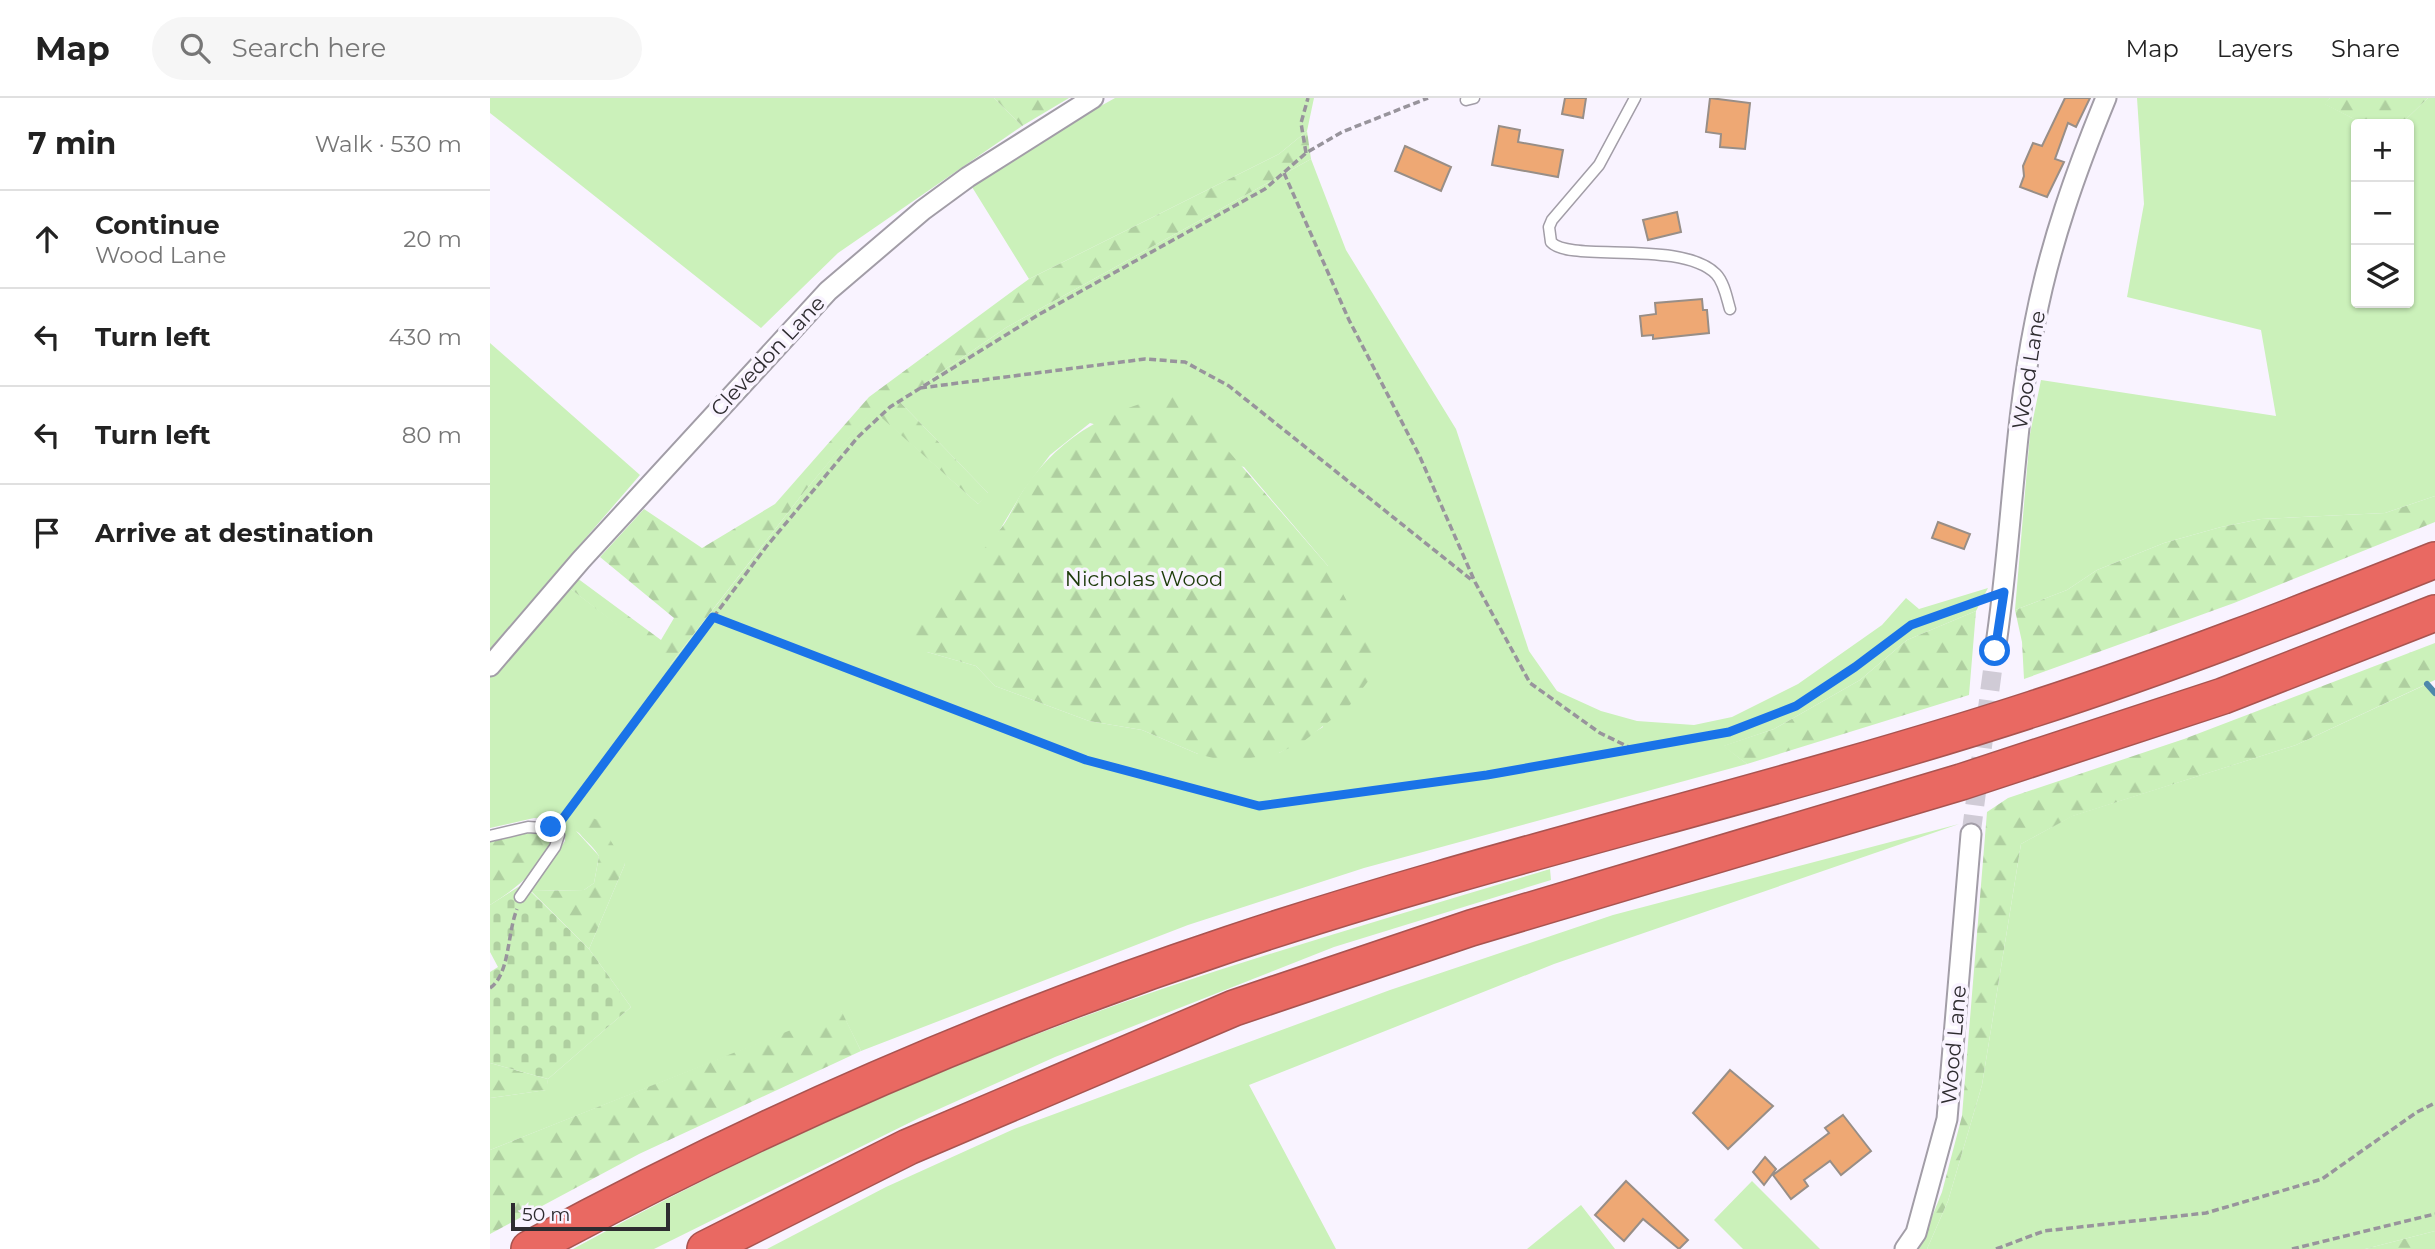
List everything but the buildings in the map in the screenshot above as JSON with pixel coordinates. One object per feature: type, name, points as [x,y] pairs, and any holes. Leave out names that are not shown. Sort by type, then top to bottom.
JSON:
[{"type":"highway","points":[[529,1249],[643,1187],[843,1092],[979,1034],[1126,980],[1327,913],[2030,710],[2225,642],[2435,560]]},
{"type":"highway","points":[[705,1249],[908,1147],[1234,1008],[1471,928],[1961,782],[2223,696],[2435,613]]},
{"type":"street","name":"Clevedon Lane","points":[[490,666],[581,560],[828,291],[923,210],[968,177],[1093,98]]},
{"type":"street","name":"Wood Lane","points":[[1995,651],[2004,592],[2018,434],[2035,321],[2070,188],[2106,98]]},
{"type":"street","name":"Wood Lane","points":[[1905,1249],[1916,1233],[1947,1119],[1971,834]]},
{"type":"lane","points":[[1635,98],[1599,165],[1552,220],[1549,227],[1551,242],[1564,250],[1613,250],[1659,255],[1703,264],[1718,276],[1730,309]]},
{"type":"lane","points":[[490,836],[528,827],[555,829],[559,835],[555,847],[520,897]]},
{"type":"path","points":[[1306,153],[1301,123],[1308,98]]},
{"type":"path","points":[[555,829],[713,617],[858,437],[890,407],[1038,315],[1265,189],[1306,153],[1367,121],[1428,98]]},
{"type":"path","points":[[1283,173],[1349,320],[1420,457],[1475,582],[1530,683],[1600,733],[1637,751]]},
{"type":"path","points":[[918,388],[1145,359],[1185,362],[1229,386],[1475,582]]},
{"type":"path","points":[[713,617],[1086,760],[1259,806],[1487,775],[1637,751],[1729,732],[1796,706],[1911,625],[2004,592]]},
{"type":"path","points":[[490,988],[503,972],[509,927],[520,897]]},
{"type":"path","points":[[1996,1249],[2044,1231],[2206,1213],[2322,1179],[2417,1112],[2435,1103]]},
{"type":"path","points":[[2292,1249],[2435,1214]]},
{"type":"green space","points":[[490,98],[994,98],[1022,126],[838,253],[761,328],[490,113]]},
{"type":"green space","points":[[994,98],[1069,98],[1022,126]]},
{"type":"green space","points":[[1115,98],[1314,98],[1307,131],[1279,154],[1029,279],[972,187],[1024,149]]},
{"type":"green space","points":[[2137,98],[2330,98],[2325,104],[2354,119],[2351,119],[2351,308],[2414,308],[2414,119],[2406,119],[2428,98],[2435,98],[2435,496],[2385,513],[2261,519],[2221,527],[2164,543],[2097,570],[2067,590],[2015,610],[2030,434],[2041,380],[2276,416],[2261,330],[2127,297],[2144,204]]},
{"type":"green space","points":[[2330,98],[2428,98],[2406,119],[2354,119],[2324,104]]},
{"type":"green space","points":[[1307,131],[1311,159],[1007,327],[899,401],[989,494],[978,504],[873,410],[804,492],[669,666],[567,586],[577,578],[661,640],[674,618],[600,557],[644,509],[702,548],[775,504],[869,397],[1029,279],[1279,154]]},
{"type":"green space","points":[[1311,159],[1346,250],[1456,429],[1529,651],[1557,691],[1601,711],[1637,721],[1694,725],[1732,717],[1798,684],[1882,625],[1906,598],[1919,609],[1988,588],[1976,611],[1907,640],[1860,680],[1774,729],[1724,746],[1747,764],[1364,868],[1188,925],[861,1051],[841,1011],[490,1150],[490,1098],[546,1090],[548,1079],[631,1007],[589,949],[625,864],[576,831],[599,856],[594,883],[584,890],[531,891],[565,841],[565,832],[552,819],[534,818],[490,828],[490,672],[567,586],[670,665],[804,492],[873,409],[978,504],[988,493],[899,401],[1007,327]],"holes":[[[1090,423],[1244,467],[1328,566],[1323,727],[1279,753],[1198,754],[1142,730],[1089,721],[995,686],[976,666],[927,652],[1023,491],[1050,455]]]},
{"type":"green space","points":[[490,343],[640,475],[490,649]]},
{"type":"green space","name":"Nicholas Wood","points":[[1179,394],[1328,566],[1377,657],[1369,680],[1350,705],[1304,741],[1279,753],[1228,762],[1198,754],[1142,730],[1089,721],[995,686],[976,666],[927,652],[909,631],[991,540],[1024,489],[1055,452],[1091,425],[1111,415],[1132,406]]},
{"type":"green space","points":[[2435,496],[2435,522],[2234,603],[2024,679],[2022,642],[2015,610],[2067,590],[2097,570],[2164,543],[2221,527],[2261,519],[2385,513]]},
{"type":"green space","points":[[1976,611],[1969,695],[1747,764],[1723,746],[1774,729],[1860,680],[1907,640]]},
{"type":"green space","points":[[2435,643],[2435,680],[2296,745],[2073,816],[2021,844],[1982,1085],[1948,1201],[1927,1249],[1919,1249],[1942,1192],[1962,1116],[1987,812],[2008,798],[2184,739]]},
{"type":"green space","points":[[2427,684],[2435,693],[2435,1231],[2365,1249],[1927,1249],[1948,1201],[1982,1085],[2021,844],[2072,816],[2296,745]]},
{"type":"green space","points":[[584,815],[598,820],[625,864],[589,949],[531,891],[584,890],[594,883],[599,856],[580,833],[576,823],[576,816]]},
{"type":"green space","points":[[1959,824],[1554,964],[1249,1085],[1336,1249],[767,1249],[886,1187],[1014,1129],[1390,990],[1613,915]]},
{"type":"green space","points":[[539,831],[548,833],[551,839],[541,860],[518,885],[490,905],[490,841]]},
{"type":"green space","points":[[1550,869],[1551,880],[1334,947],[1055,1057],[919,1118],[654,1249],[573,1249],[788,1140],[936,1074],[1011,1044],[1210,973]]},
{"type":"green space","points":[[523,884],[589,949],[631,1007],[548,1079],[490,1063],[490,972],[498,967],[490,952],[490,905]]},
{"type":"green space","points":[[841,1010],[861,1051],[639,1154],[490,1234],[490,1150]]},
{"type":"green space","points":[[490,1063],[548,1079],[547,1090],[490,1098]]},
{"type":"green space","points":[[1752,1181],[1820,1249],[1743,1249],[1714,1220]]},
{"type":"green space","points":[[1581,1205],[1615,1249],[1527,1249]]},
{"type":"green space","points":[[2435,1231],[2435,1249],[2365,1249]]},
{"type":"waterway","points":[[2427,684],[2435,693]]},
{"type":"tunnel","points":[[1971,834],[1995,651]]},
{"type":"route","points":[[551,827],[555,829],[713,617],[1086,760],[1259,806],[1487,775],[1637,751],[1729,732],[1796,706],[1911,625],[1954,607],[2004,592],[1995,651]]}]
